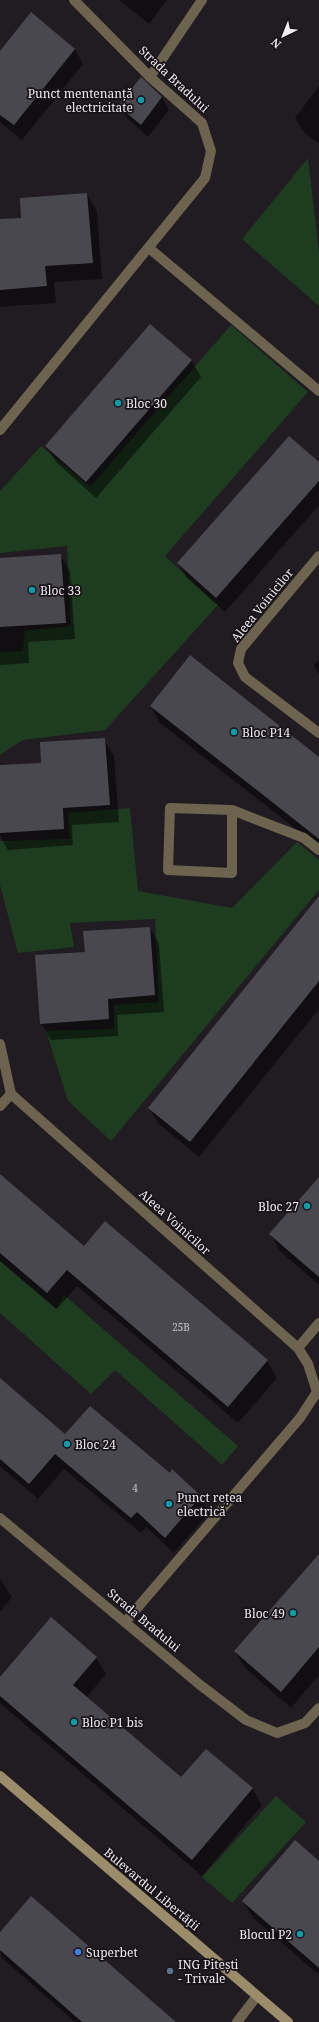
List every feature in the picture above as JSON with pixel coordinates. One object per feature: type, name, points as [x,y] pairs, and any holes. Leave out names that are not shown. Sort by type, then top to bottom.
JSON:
[{"type":"main road","name":"Bulevardul Libertății","points":[[0,1776],[288,2022]]},
{"type":"street","name":"Strada Bradului","points":[[0,430],[205,178],[211,151],[202,123],[150,77],[74,0]]},
{"type":"street","points":[[150,77],[202,0]]},
{"type":"street","points":[[149,248],[319,391]]},
{"type":"street","name":"Aleea Voinicilor","points":[[319,556],[241,649],[238,663],[245,677],[319,733]]},
{"type":"street","points":[[232,810],[232,873],[168,870],[170,808],[232,810],[304,838],[319,850]]},
{"type":"street","points":[[0,1044],[11,1094],[0,1106]]},
{"type":"street","name":"Aleea Voinicilor","points":[[11,1094],[298,1348],[308,1364],[316,1392],[300,1418],[126,1621]]},
{"type":"street","points":[[298,1348],[319,1323]]},
{"type":"street","name":"Strada Bradului","points":[[0,1518],[126,1621],[147,1641],[246,1720],[277,1733],[305,1723],[319,1708]]},
{"type":"street","points":[[237,2022],[257,1996]]},
{"type":"green space","points":[[308,158],[319,252],[319,306],[242,239]]},
{"type":"green space","points":[[231,325],[308,392],[165,556],[218,605],[105,730],[23,740],[0,755],[0,652],[23,651],[25,631],[71,626],[67,546],[0,553],[0,491],[41,446],[90,487]]},
{"type":"green space","points":[[130,808],[138,891],[232,908],[297,842],[319,860],[319,890],[111,1141],[68,1101],[46,1031],[114,1029],[114,1005],[159,1002],[155,919],[70,923],[74,947],[18,953],[0,885],[0,841],[70,839],[68,813]]},
{"type":"green space","points":[[0,1261],[56,1309],[64,1295],[238,1446],[222,1465],[115,1370],[91,1394],[0,1313]]},
{"type":"green space","points":[[276,1796],[306,1822],[232,1903],[202,1877]]},
{"type":"building","points":[[31,12],[75,49],[14,125],[0,115],[0,51]]},
{"type":"building","name":"Punct mentenanță electricitate","points":[[141,77],[162,97],[141,125],[118,106]]},
{"type":"building","points":[[87,193],[93,263],[45,266],[47,286],[0,290],[0,219],[21,218],[20,198]]},
{"type":"building","name":"Bloc 30","points":[[150,324],[192,360],[86,482],[45,446]]},
{"type":"building","points":[[289,436],[319,462],[319,481],[216,598],[177,563]]},
{"type":"building","name":"Bloc 33","points":[[61,554],[66,623],[0,627],[0,558]]},
{"type":"building","name":"Bloc P14","points":[[190,655],[319,757],[319,839],[150,706]]},
{"type":"building","points":[[105,738],[110,805],[63,808],[64,829],[0,833],[0,765],[41,763],[40,742]]},
{"type":"building","points":[[319,896],[319,981],[190,1142],[148,1108]]},
{"type":"building","points":[[150,927],[155,995],[108,999],[109,1019],[40,1024],[35,955],[85,952],[83,931]]},
{"type":"building","points":[[0,1174],[84,1246],[105,1221],[268,1360],[228,1407],[67,1270],[47,1293],[0,1253]]},
{"type":"building","name":"Bloc 27","points":[[319,1177],[319,1277],[269,1234]]},
{"type":"building","name":"Bloc 24","points":[[0,1378],[65,1434],[90,1406],[170,1473],[172,1469],[201,1496],[165,1538],[137,1512],[131,1518],[55,1454],[29,1484],[0,1459]]},
{"type":"building","name":"Bloc 49","points":[[319,1554],[319,1647],[281,1692],[234,1651]]},
{"type":"building","name":"Bloc P1 bis","points":[[51,1617],[97,1657],[73,1685],[181,1777],[206,1749],[253,1788],[192,1860],[0,1696],[0,1677]]},
{"type":"building","name":"Blocul P2","points":[[295,1840],[319,1861],[319,1968],[242,1901]]},
{"type":"building","points":[[31,1896],[176,2022],[82,2022],[0,1950],[0,1932]]},
{"type":"place","name":"Punct mentenanță electricitate","points":[[141,100]]},
{"type":"place","name":"Bloc 30","points":[[118,403]]},
{"type":"place","name":"Bloc 33","points":[[32,590]]},
{"type":"place","name":"Bloc P14","points":[[234,732]]},
{"type":"place","name":"Bloc 27","points":[[307,1206]]},
{"type":"place","name":"Bloc 24","points":[[67,1444]]},
{"type":"place","name":"Punct rețea electrică","points":[[169,1504]]},
{"type":"place","name":"Bloc 49","points":[[293,1613]]},
{"type":"place","name":"Bloc P1 bis","points":[[74,1722]]},
{"type":"place","name":"Blocul P2","points":[[300,1934]]},
{"type":"place","name":"Superbet","points":[[78,1952]]},
{"type":"place","name":"ING Pitești - Trivale","points":[[170,1971]]}]
